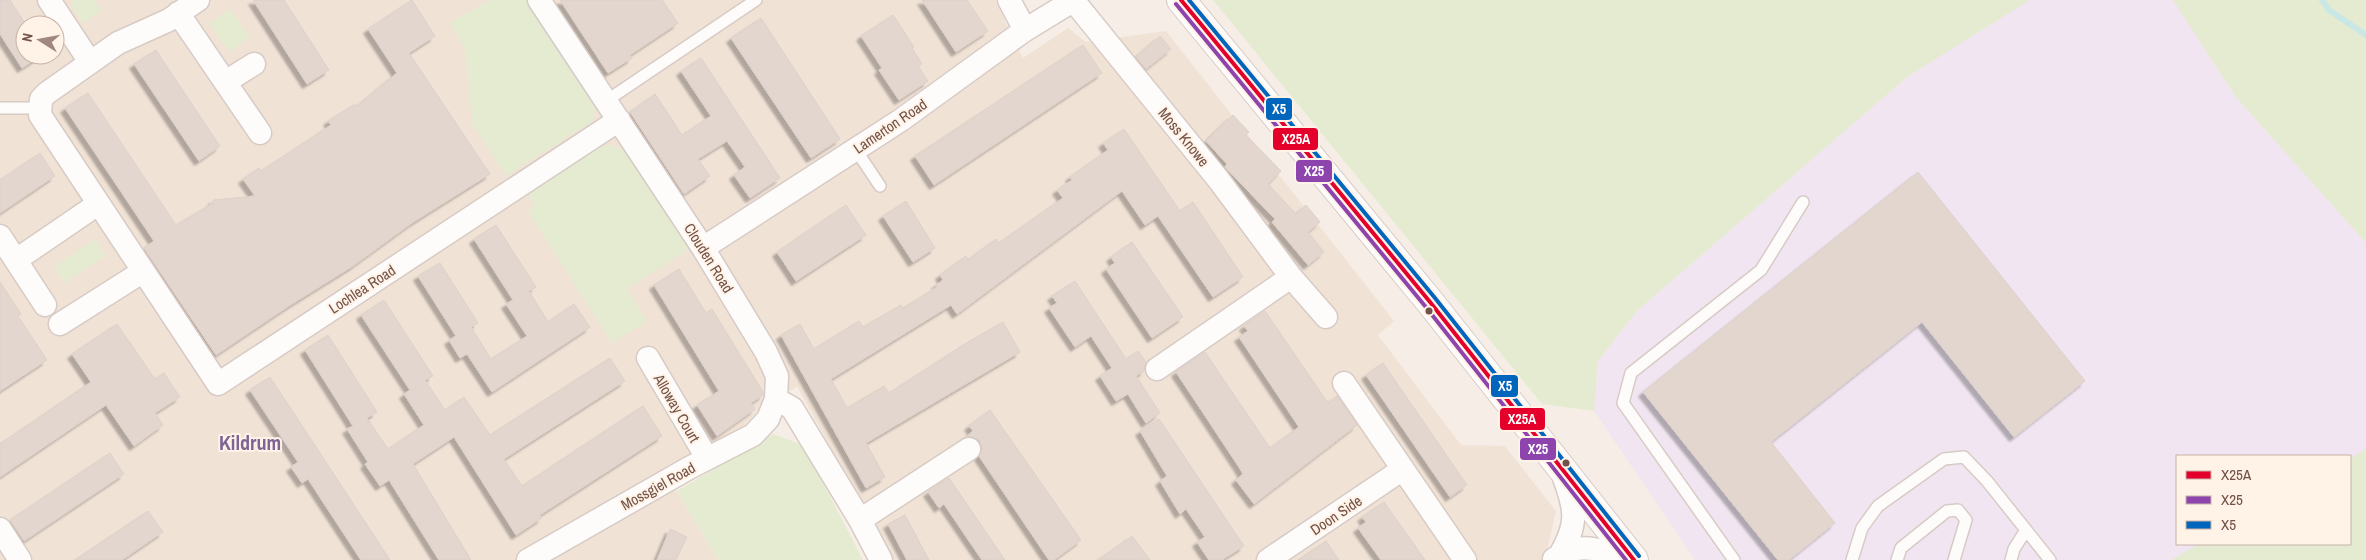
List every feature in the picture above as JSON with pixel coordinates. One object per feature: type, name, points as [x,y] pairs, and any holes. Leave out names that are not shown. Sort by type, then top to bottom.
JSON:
[{"type":"street","points":[[49,0],[90,62]]},
{"type":"street","points":[[40,108],[41,99],[46,93],[90,62],[118,43],[173,17],[198,0]]},
{"type":"street","name":"Clouden Road","points":[[540,0],[703,248],[766,352],[777,376],[776,399]]},
{"type":"street","points":[[1009,0],[1025,30]]},
{"type":"street","name":"Lamerton Road","points":[[703,248],[901,120],[1025,30],[1073,0]]},
{"type":"street","name":"Moss Knowe","points":[[1073,0],[1218,179],[1291,277],[1326,317]]},
{"type":"street","points":[[1181,0],[1430,302],[1634,560]]},
{"type":"street","points":[[173,17],[225,82],[260,133]]},
{"type":"street","points":[[225,82],[254,64]]},
{"type":"street","name":"Lochlea Road","points":[[40,108],[43,122],[218,384],[619,120]]},
{"type":"street","points":[[16,260],[98,204]]},
{"type":"street","points":[[0,236],[45,305]]},
{"type":"street","points":[[60,324],[142,272]]},
{"type":"street","points":[[1157,369],[1291,277]]},
{"type":"street","name":"Alloway Court","points":[[648,358],[707,458]]},
{"type":"street","points":[[1344,384],[1465,560]]},
{"type":"street","points":[[776,399],[792,408],[860,520],[881,560]]},
{"type":"street","name":"Mossgiel Road","points":[[528,560],[707,458],[753,435],[768,419],[776,399]]},
{"type":"street","points":[[860,520],[969,449]]},
{"type":"street","points":[[1557,557],[1569,539],[1574,504],[1558,464]]},
{"type":"street","name":"Doon Side","points":[[1268,560],[1403,469]]},
{"type":"street","points":[[0,529],[20,560]]},
{"type":"street","points":[[1557,557],[1573,548],[1586,547],[1628,560]]},
{"type":"lane","points":[[606,101],[756,0]]},
{"type":"lane","points":[[0,108],[40,108]]},
{"type":"lane","points":[[856,150],[880,186]]},
{"type":"lane","points":[[1734,560],[1623,403],[1631,373],[1761,270],[1803,202]]},
{"type":"lane","points":[[1852,560],[1862,528],[1878,506],[1944,459],[1964,457],[1987,481],[2050,560]]},
{"type":"lane","points":[[1897,560],[1901,548],[1947,510],[1958,510],[1966,520],[1954,560]]},
{"type":"lane","points":[[2011,560],[2014,549],[2026,530]]},
{"type":"shaded area","points":[[0,0],[995,0],[1023,58],[1068,28],[1086,42],[1166,31],[1394,321],[1378,335],[1461,445],[1505,446],[1556,511],[1545,560],[893,560],[797,387],[761,407],[741,429],[663,468],[718,560],[0,560]]},
{"type":"shaded area","points":[[2030,0],[2173,0],[2235,96],[2366,243],[2366,560],[1695,560],[1594,411],[1598,361],[1638,310],[1907,77]]},
{"type":"green space","points":[[75,0],[95,0],[102,10],[83,23],[70,4]]},
{"type":"green space","points":[[490,0],[525,0],[596,102],[593,121],[506,176],[472,124],[465,48],[450,23]]},
{"type":"green space","points":[[1213,0],[2030,0],[1907,77],[1638,310],[1598,361],[1594,411],[1542,404]]},
{"type":"green space","points":[[2173,0],[2366,0],[2366,243],[2235,96]]},
{"type":"green space","points":[[230,9],[250,38],[229,52],[209,23]]},
{"type":"green space","points":[[611,145],[628,152],[690,249],[627,289],[647,321],[612,343],[528,211],[534,207],[527,193],[596,147]]},
{"type":"green space","points":[[96,239],[105,256],[64,283],[54,267]]},
{"type":"green space","points":[[773,434],[803,445],[863,560],[718,560],[677,491]]},
{"type":"green space","points":[[2366,449],[2366,560],[2171,560],[2198,545],[2351,545],[2351,458]]},
{"type":"building","points":[[0,0],[10,0],[20,15],[15,15],[15,57],[0,34]]},
{"type":"building","points":[[253,0],[284,0],[329,70],[307,84]]},
{"type":"building","points":[[412,0],[435,36],[409,53],[490,174],[412,223],[353,266],[216,355],[144,248],[154,241],[65,108],[88,93],[176,225],[213,203],[213,200],[255,196],[243,179],[259,168],[261,171],[331,125],[328,121],[355,104],[356,107],[397,73],[368,29]]},
{"type":"building","points":[[560,0],[662,0],[678,23],[630,55],[632,58],[608,73]]},
{"type":"building","points":[[922,0],[967,0],[988,31],[956,52]]},
{"type":"building","points":[[893,15],[914,47],[912,48],[922,64],[918,66],[928,81],[899,100],[879,70],[882,68],[861,36]]},
{"type":"building","points":[[761,18],[840,139],[811,158],[731,38]]},
{"type":"building","points":[[1160,36],[1171,49],[1146,69],[1136,57]]},
{"type":"building","points":[[1083,45],[1102,73],[934,185],[915,156]]},
{"type":"building","points":[[156,50],[220,146],[199,161],[134,64]]},
{"type":"building","points":[[701,58],[780,178],[750,198],[734,175],[745,167],[727,141],[698,159],[710,176],[684,194],[630,112],[655,94],[682,135],[711,116],[681,71]]},
{"type":"building","points":[[1233,115],[1249,132],[1246,135],[1281,171],[1268,184],[1296,214],[1306,205],[1320,222],[1308,232],[1324,252],[1308,265],[1272,222],[1275,219],[1225,167],[1227,164],[1206,141]]},
{"type":"building","points":[[1124,129],[1180,211],[1193,202],[1243,277],[1213,297],[1158,216],[1145,225],[1122,191],[957,314],[951,305],[831,379],[847,408],[884,386],[889,393],[968,342],[1003,322],[1020,352],[866,443],[885,477],[866,488],[781,335],[800,324],[814,349],[859,321],[863,327],[901,305],[903,308],[937,287],[936,285],[943,280],[940,275],[966,256],[968,260],[996,239],[999,243],[1063,198],[1057,190],[1072,180],[1070,177],[1108,150],[1103,143]]},
{"type":"building","points":[[40,153],[55,176],[0,213],[0,180]]},
{"type":"building","points":[[1918,172],[2085,381],[2014,437],[1922,322],[1771,442],[1835,523],[1789,560],[1778,560],[1643,392]]},
{"type":"building","points":[[906,201],[935,248],[913,262],[883,216]]},
{"type":"building","points":[[846,205],[866,235],[796,281],[777,252]]},
{"type":"building","points":[[496,225],[536,287],[529,291],[548,322],[574,304],[590,327],[492,392],[467,354],[460,358],[449,340],[456,336],[418,276],[440,263],[478,323],[471,327],[491,359],[527,336],[506,304],[513,300],[474,239]]},
{"type":"building","points":[[1132,242],[1183,317],[1152,338],[1106,269],[1115,263],[1111,257]]},
{"type":"building","points":[[679,269],[706,313],[712,309],[763,392],[763,395],[751,403],[755,409],[717,436],[697,405],[719,391],[654,285]]},
{"type":"building","points":[[1075,281],[1126,359],[1138,351],[1146,362],[1144,371],[1136,376],[1160,413],[1146,423],[1128,394],[1116,401],[1100,376],[1112,368],[1091,336],[1075,347],[1049,308],[1057,303],[1052,296]]},
{"type":"building","points":[[0,282],[21,314],[18,316],[47,360],[0,391]]},
{"type":"building","points":[[384,300],[433,376],[425,380],[445,410],[464,397],[490,435],[610,358],[625,381],[504,459],[522,486],[643,406],[662,436],[540,515],[542,518],[516,535],[454,437],[413,464],[471,560],[439,560],[389,480],[380,486],[365,464],[368,462],[347,429],[353,426],[305,350],[328,335],[377,412],[367,418],[388,449],[424,425],[404,394],[410,390],[361,315]]},
{"type":"building","points":[[1265,311],[1328,403],[1337,396],[1357,425],[1254,504],[1236,480],[1243,474],[1239,467],[1176,372],[1205,352],[1270,448],[1299,427],[1239,337],[1248,331],[1244,326]]},
{"type":"building","points":[[117,324],[155,379],[164,373],[180,397],[155,413],[163,425],[134,446],[106,405],[0,477],[0,444],[91,382],[72,354]]},
{"type":"building","points":[[1383,363],[1467,485],[1450,497],[1366,375]]},
{"type":"building","points":[[270,377],[390,560],[361,560],[308,479],[302,483],[291,467],[298,462],[250,390]]},
{"type":"building","points":[[990,410],[1081,540],[1054,560],[1049,560],[979,456],[982,449],[980,441],[974,437],[966,437],[973,431],[969,426]]},
{"type":"building","points":[[1159,419],[1244,546],[1222,560],[1209,560],[1197,542],[1205,537],[1186,509],[1180,514],[1160,481],[1167,476],[1140,431]]},
{"type":"building","points":[[110,453],[124,474],[24,541],[10,520]]},
{"type":"building","points":[[949,478],[1005,560],[982,560],[944,504],[939,508],[928,492]]},
{"type":"building","points":[[1384,502],[1425,560],[1381,560],[1358,528],[1366,522],[1362,517]]},
{"type":"building","points":[[148,511],[163,532],[122,560],[75,560]]},
{"type":"building","points":[[905,515],[929,560],[907,560],[888,524]]},
{"type":"building","points":[[670,529],[687,537],[676,560],[657,560]]},
{"type":"building","points":[[1132,536],[1150,560],[1098,560]]},
{"type":"building","points":[[1326,541],[1339,560],[1298,560]]},
{"type":"waterway","points":[[2322,0],[2329,10],[2366,35]]},
{"type":"transit line","name":"X25A","points":[[1181,0],[1430,302],[1634,560]]},
{"type":"transit line","name":"X5","points":[[1189,0],[1435,298],[1639,556]]},
{"type":"transit line","name":"X25","points":[[1176,4],[1425,306],[1626,560]]},
{"type":"district","name":"Kildrum","points":[[250,442]]}]
